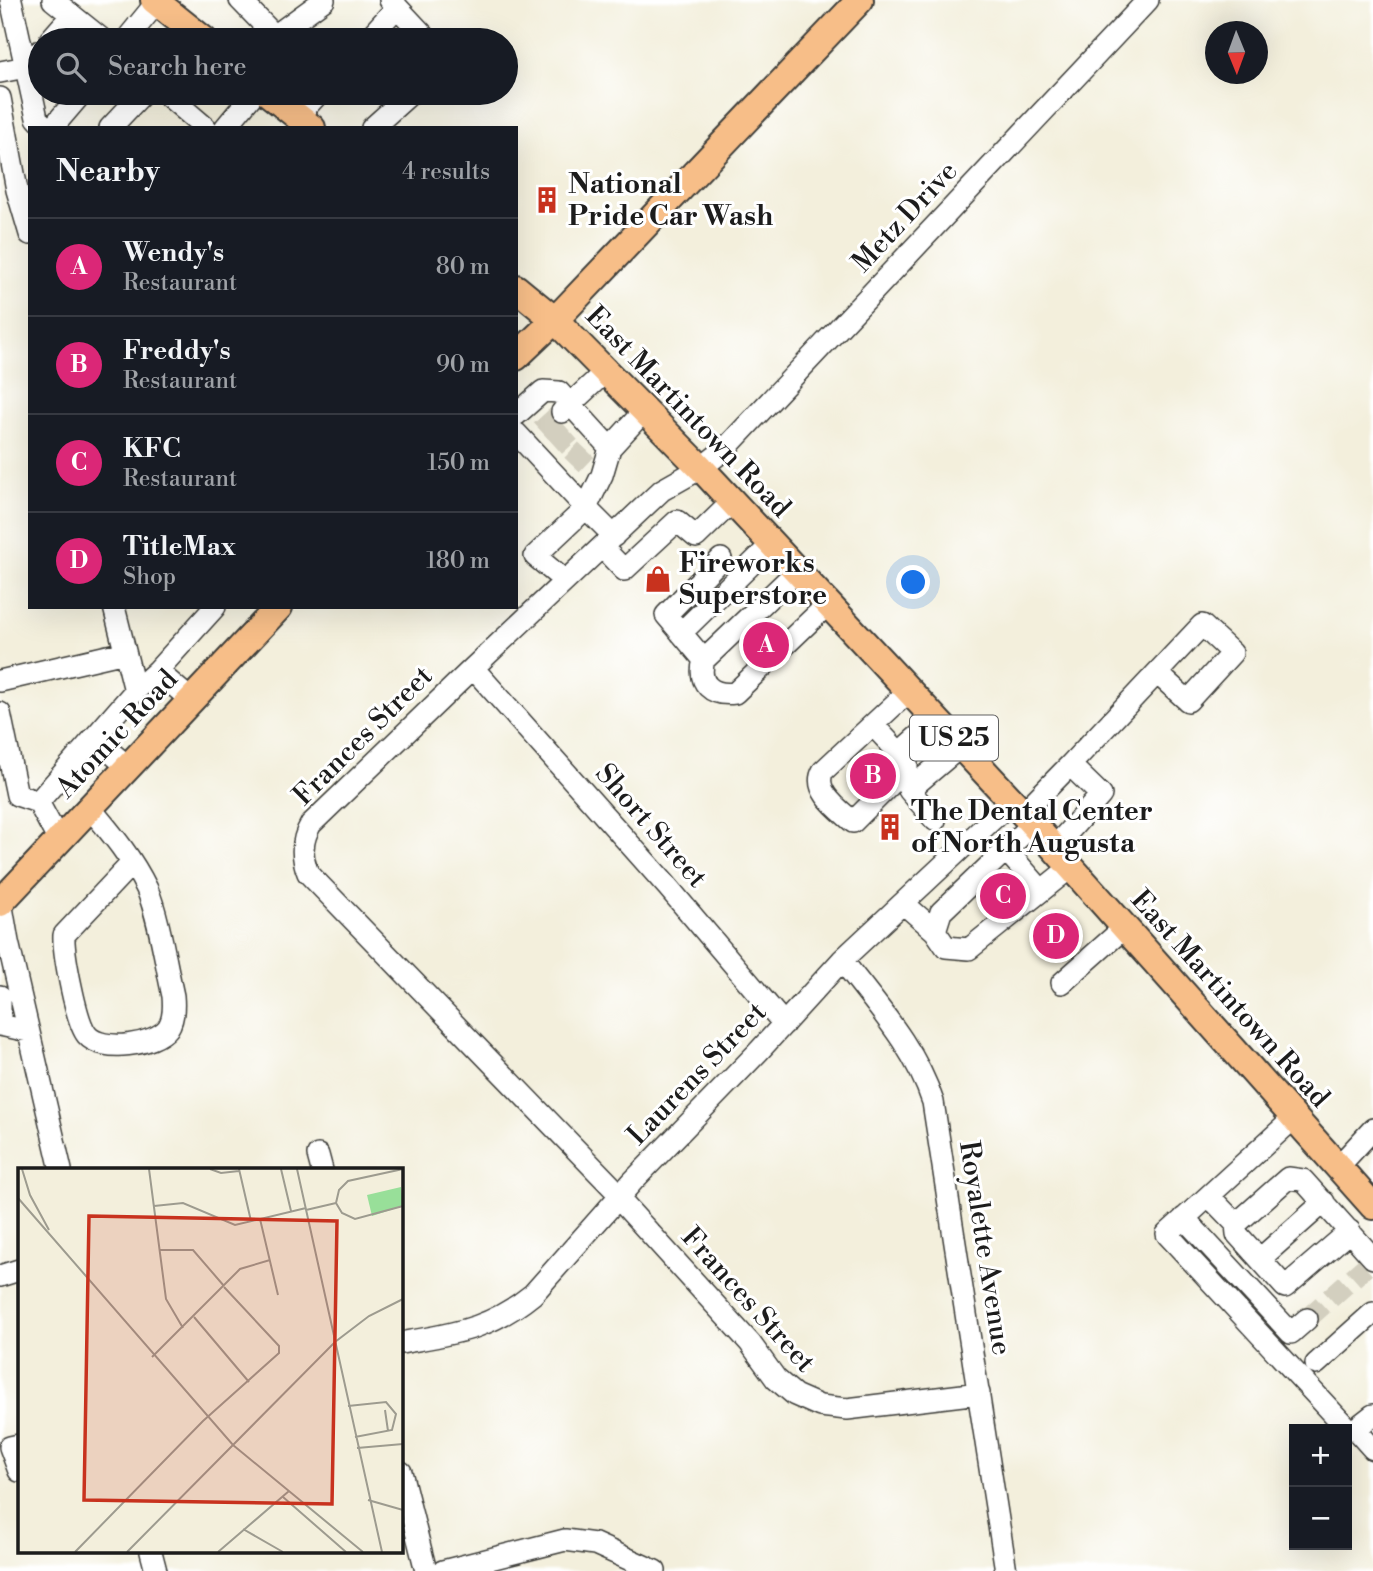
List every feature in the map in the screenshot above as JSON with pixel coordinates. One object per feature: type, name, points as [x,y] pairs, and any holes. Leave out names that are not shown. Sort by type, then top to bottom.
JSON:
[{"type":"main road","points":[[518,355],[555,320],[860,0]]},
{"type":"main road","points":[[155,1],[186,28]]},
{"type":"main road","points":[[283,105],[305,122]]},
{"type":"main road","name":"East Martintown Road","points":[[518,290],[555,320],[701,468],[961,746],[1373,1206]]},
{"type":"main road","name":"Atomic Road","points":[[1,900],[277,609]]},
{"type":"street","points":[[11,0],[28,76]]},
{"type":"street","points":[[53,0],[88,28]]},
{"type":"street","points":[[240,0],[264,28]]},
{"type":"street","points":[[286,28],[324,0]]},
{"type":"street","name":"Metz Drive","points":[[701,468],[724,450],[1148,0]]},
{"type":"street","points":[[135,28],[155,1]]},
{"type":"street","points":[[376,28],[393,4],[416,28]]},
{"type":"street","points":[[61,28],[72,15]]},
{"type":"street","points":[[0,72],[28,65]]},
{"type":"street","points":[[0,98],[24,188],[28,219]]},
{"type":"street","points":[[34,105],[37,118],[44,126]]},
{"type":"street","points":[[53,126],[71,105]]},
{"type":"street","points":[[112,126],[132,105]]},
{"type":"street","points":[[179,105],[204,126]]},
{"type":"street","points":[[227,126],[244,105]]},
{"type":"street","points":[[305,122],[313,105]]},
{"type":"street","points":[[374,126],[398,105]]},
{"type":"street","points":[[573,416],[606,371]]},
{"type":"street","points":[[518,413],[543,391],[559,392],[573,416],[601,443],[602,475],[586,508],[535,556],[565,582]]},
{"type":"street","points":[[601,443],[644,411]]},
{"type":"street","points":[[536,443],[565,471],[624,570],[677,521],[739,576]]},
{"type":"street","name":"Frances Street","points":[[701,468],[662,490],[311,824],[303,841],[304,863],[317,883],[619,1197],[750,1343],[776,1379],[795,1395],[820,1406],[847,1409],[979,1393]]},
{"type":"street","points":[[696,537],[733,502]]},
{"type":"street","points":[[681,633],[772,544]]},
{"type":"street","points":[[704,660],[666,615],[721,559]]},
{"type":"street","points":[[797,571],[704,660],[701,669],[704,681],[712,690],[721,695],[735,693],[828,604]]},
{"type":"street","points":[[114,609],[135,691]]},
{"type":"street","points":[[38,802],[135,691],[157,671],[213,609]]},
{"type":"street","points":[[0,681],[125,652]]},
{"type":"street","name":"Short Street","points":[[473,668],[667,886],[784,1024]]},
{"type":"street","points":[[157,671],[191,700]]},
{"type":"street","points":[[935,931],[940,912],[1006,850],[1023,813],[1157,673]]},
{"type":"street","points":[[873,725],[907,762],[905,771],[853,822],[825,794],[819,777],[823,771],[909,691]]},
{"type":"street","points":[[0,713],[18,795],[38,802],[59,841]]},
{"type":"street","points":[[899,753],[936,720]]},
{"type":"street","points":[[94,738],[128,767]]},
{"type":"street","points":[[935,820],[909,790],[961,746]]},
{"type":"street","points":[[904,903],[935,931],[946,947],[969,949],[1041,890],[1101,794],[1070,765]]},
{"type":"street","points":[[90,808],[122,845],[132,863],[148,892],[173,996],[174,1012],[169,1026],[162,1034],[139,1042],[114,1046],[97,1043],[87,1035],[79,1016],[66,959],[64,935],[132,863]]},
{"type":"street","name":"Laurens Street","points":[[402,1343],[467,1331],[518,1306],[541,1285],[619,1197],[842,960],[904,903],[1023,813]]},
{"type":"street","points":[[1006,850],[1041,890]]},
{"type":"street","points":[[1,900],[8,942],[61,1168]]},
{"type":"street","points":[[1062,983],[1125,927]]},
{"type":"street","name":"Royalette Avenue","points":[[842,960],[910,1049],[933,1102],[1006,1571]]},
{"type":"street","points":[[0,996],[0,1017]]},
{"type":"street","points":[[0,1025],[28,1031]]},
{"type":"street","points":[[1294,1118],[1167,1234],[1344,1426],[1355,1429],[1373,1449]]},
{"type":"street","points":[[1338,1167],[1373,1130]]},
{"type":"street","points":[[1236,1224],[1288,1178],[1303,1180],[1350,1231],[1371,1262]]},
{"type":"street","points":[[1209,1196],[1236,1224],[1237,1234],[1285,1287]]},
{"type":"street","points":[[1260,1259],[1324,1202]]},
{"type":"street","points":[[1184,1218],[1291,1333],[1307,1319]]},
{"type":"street","points":[[1265,1305],[1350,1231]]},
{"type":"street","points":[[0,1276],[18,1270]]},
{"type":"street","points":[[1316,1364],[1373,1313]]},
{"type":"street","points":[[1355,1429],[1373,1415]]},
{"type":"street","points":[[10,1443],[18,1468]]},
{"type":"street","points":[[402,1476],[426,1571]]},
{"type":"street","points":[[443,1571],[476,1567],[553,1542],[577,1540],[595,1544],[655,1571]]},
{"type":"street","points":[[152,1554],[156,1571]]},
{"type":"tunnel","points":[[541,431],[562,412]]},
{"type":"tunnel","points":[[555,446],[576,427]]},
{"type":"tunnel","points":[[572,465],[592,444]]},
{"type":"tunnel","points":[[1307,1319],[1365,1267]]},
{"type":"place","name":"National Pride Car Wash","points":[[547,200]]},
{"type":"place","name":"Fireworks Superstore","points":[[658,579]]},
{"type":"place","name":"Wendy's","points":[[766,645]]},
{"type":"place","name":"Freddy's","points":[[873,776]]},
{"type":"place","name":"The Dental Center of North Augusta","points":[[890,827]]},
{"type":"place","name":"KFC","points":[[1003,896]]},
{"type":"place","name":"TitleMax","points":[[1056,936]]}]
